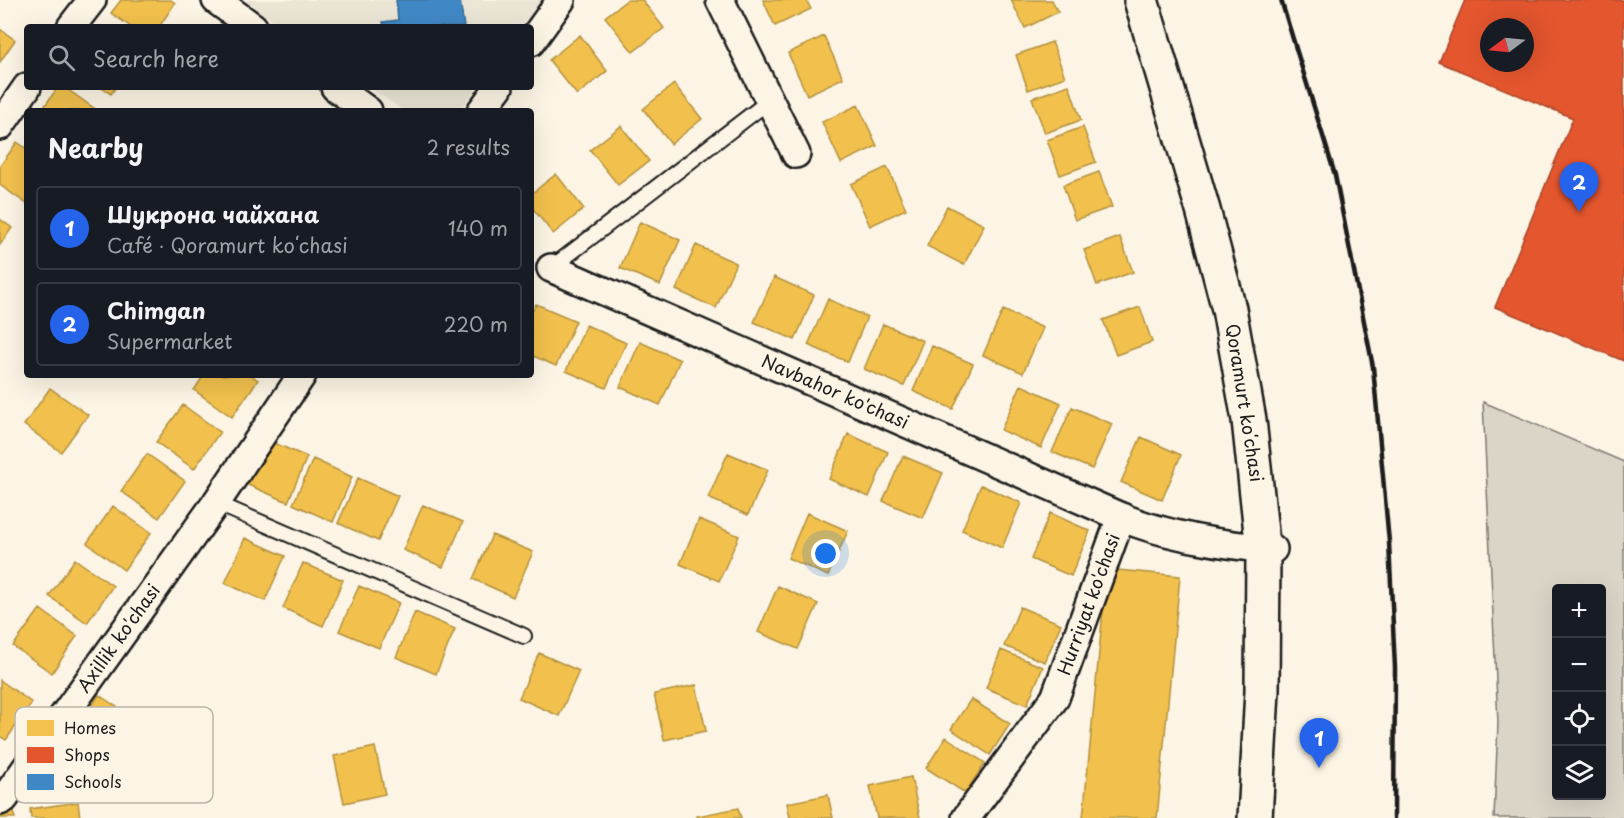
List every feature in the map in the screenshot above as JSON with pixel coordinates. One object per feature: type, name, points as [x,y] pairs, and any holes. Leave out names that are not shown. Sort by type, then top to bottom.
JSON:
[{"type":"main road","name":"Qoramurt koʻchasi","points":[[1141,0],[1203,210],[1229,309],[1249,420],[1268,548],[1256,818]]},
{"type":"main road","name":"Qoramurt koʻchasi","points":[[1153,0],[1213,206],[1250,358],[1267,478],[1274,690],[1267,818]]},
{"type":"street","points":[[73,24],[92,0]]},
{"type":"street","points":[[216,0],[249,24]]},
{"type":"street","points":[[534,38],[561,0]]},
{"type":"street","points":[[720,0],[796,154]]},
{"type":"street","points":[[0,126],[25,90]]},
{"type":"street","points":[[339,90],[364,108]]},
{"type":"street","points":[[484,108],[497,90]]},
{"type":"street","name":"Navbahor ko'chasi","points":[[551,268],[1121,517]]},
{"type":"street","name":"Axillik ko'chasi","points":[[70,707],[216,503],[300,378]]},
{"type":"street","name":"Hurriyat ko'chasi","points":[[966,818],[1055,698],[1121,517],[1142,526],[1242,547],[1268,548]]},
{"type":"street","name":"Axillik ko'chasi","points":[[0,801],[15,784]]},
{"type":"lane","points":[[551,268],[769,101]]},
{"type":"lane","points":[[216,503],[524,636]]},
{"type":"shaded area","points":[[244,0],[544,0],[525,24],[277,24]]},
{"type":"shaded area","points":[[373,90],[475,90],[461,108],[400,108]]},
{"type":"shaded area","points":[[1483,402],[1624,462],[1624,818],[1494,818],[1498,723]]},
{"type":"building: Homes","points":[[121,0],[171,0],[175,3],[161,24],[127,24],[111,13]]},
{"type":"building: Homes","points":[[627,0],[642,0],[664,28],[633,52],[605,17]]},
{"type":"building: Homes","points":[[763,0],[806,0],[811,9],[775,26]]},
{"type":"building: Homes","points":[[1011,0],[1052,0],[1058,12],[1025,28]]},
{"type":"building: Homes","points":[[0,29],[15,40],[0,62]]},
{"type":"building: Homes","points":[[580,35],[607,71],[577,95],[549,60]]},
{"type":"building: Homes","points":[[824,36],[843,78],[807,95],[788,53]]},
{"type":"building: Homes","points":[[1052,42],[1065,77],[1028,90],[1016,55]]},
{"type":"building: Homes","points":[[674,84],[702,119],[671,144],[643,109]]},
{"type":"building: Homes","points":[[1069,85],[1081,120],[1045,133],[1032,98]]},
{"type":"building: Homes","points":[[56,90],[68,90],[94,108],[43,108]]},
{"type":"building: Homes","points":[[858,105],[877,146],[841,163],[822,122]]},
{"type":"building: Homes","points":[[621,126],[649,161],[618,185],[590,150]]},
{"type":"building: Homes","points":[[1083,127],[1096,162],[1060,175],[1047,140]]},
{"type":"building: Homes","points":[[17,142],[24,147],[24,202],[0,185],[0,166]]},
{"type":"building: Homes","points":[[887,167],[906,209],[870,226],[851,184]]},
{"type":"building: Homes","points":[[1099,172],[1112,207],[1075,220],[1063,185]]},
{"type":"building: Homes","points":[[556,174],[584,209],[553,234],[534,210],[534,192]]},
{"type":"building: Homes","points":[[947,206],[984,225],[964,265],[927,246]]},
{"type":"building: Homes","points":[[0,219],[12,228],[0,245]]},
{"type":"building: Homes","points":[[640,222],[680,240],[660,285],[620,268]]},
{"type":"building: Homes","points":[[1120,237],[1133,272],[1097,285],[1084,250]]},
{"type":"building: Homes","points":[[696,245],[736,263],[716,308],[676,290]]},
{"type":"building: Homes","points":[[774,277],[814,295],[795,340],[754,322]]},
{"type":"building: Homes","points":[[828,299],[867,317],[848,362],[808,345]]},
{"type":"building: Homes","points":[[536,304],[576,321],[556,366],[534,356],[534,308]]},
{"type":"building: Homes","points":[[1140,307],[1152,342],[1116,355],[1103,320]]},
{"type":"building: Homes","points":[[1003,310],[1043,328],[1023,373],[983,355]]},
{"type":"building: Homes","points":[[883,324],[923,341],[904,386],[864,369]]},
{"type":"building: Homes","points":[[586,325],[626,343],[606,388],[566,371]]},
{"type":"building: Homes","points":[[640,342],[680,360],[660,405],[620,387]]},
{"type":"building: Homes","points":[[932,346],[973,364],[953,409],[913,391]]},
{"type":"building: Homes","points":[[202,378],[255,378],[258,380],[232,417],[194,390]]},
{"type":"building: Homes","points":[[1021,385],[1061,403],[1041,448],[1001,430]]},
{"type":"building: Homes","points":[[50,388],[88,415],[61,452],[24,425]]},
{"type":"building: Homes","points":[[183,405],[220,432],[194,469],[156,442]]},
{"type":"building: Homes","points":[[1072,407],[1112,424],[1092,469],[1052,452]]},
{"type":"building: Homes","points":[[848,434],[888,452],[869,497],[829,479]]},
{"type":"building: Homes","points":[[1141,437],[1181,455],[1162,500],[1121,482]]},
{"type":"building: Homes","points":[[267,440],[307,457],[288,502],[248,485]]},
{"type":"building: Homes","points":[[728,453],[768,470],[748,515],[708,498]]},
{"type":"building: Homes","points":[[147,454],[185,481],[159,518],[121,491]]},
{"type":"building: Homes","points":[[903,456],[943,473],[923,518],[883,501]]},
{"type":"building: Homes","points":[[313,459],[352,477],[333,522],[293,504]]},
{"type":"building: Homes","points":[[358,478],[398,496],[378,541],[338,523]]},
{"type":"building: Homes","points":[[981,485],[1021,503],[1002,548],[962,530]]},
{"type":"building: Homes","points":[[423,505],[463,522],[443,567],[403,550]]},
{"type":"building: Homes","points":[[113,506],[151,533],[124,570],[87,543]]},
{"type":"building: Homes","points":[[807,513],[848,531],[828,576],[788,558]]},
{"type":"building: Homes","points":[[1050,513],[1090,531],[1071,576],[1031,559]]},
{"type":"building: Homes","points":[[699,519],[739,536],[719,581],[680,564]]},
{"type":"building: Homes","points":[[492,535],[533,552],[513,597],[473,579]]},
{"type":"building: Homes","points":[[245,538],[285,556],[265,601],[225,583]]},
{"type":"building: Homes","points":[[75,559],[113,586],[87,623],[49,596]]},
{"type":"building: Homes","points":[[303,563],[343,580],[323,626],[283,608]]},
{"type":"building: Homes","points":[[1107,569],[1180,576],[1157,818],[1083,818]]},
{"type":"building: Homes","points":[[359,586],[399,603],[379,648],[339,631]]},
{"type":"building: Homes","points":[[778,586],[818,604],[798,649],[758,632]]},
{"type":"building: Homes","points":[[1020,607],[1061,624],[1045,662],[1004,646]]},
{"type":"building: Homes","points":[[40,609],[77,636],[52,673],[13,646]]},
{"type":"building: Homes","points":[[415,612],[455,629],[436,674],[396,657]]},
{"type":"building: Homes","points":[[1001,650],[1043,667],[1027,705],[986,688]]},
{"type":"building: Homes","points":[[539,653],[579,671],[559,716],[519,698]]},
{"type":"building: Homes","points":[[0,680],[32,703],[29,707],[15,707],[15,727],[6,740],[0,736]]},
{"type":"building: Homes","points":[[696,685],[706,731],[664,740],[654,694]]},
{"type":"building: Homes","points":[[99,695],[117,707],[91,707]]},
{"type":"building: Homes","points":[[971,699],[1010,724],[990,755],[951,729]]},
{"type":"building: Homes","points":[[946,737],[985,763],[965,793],[926,768]]},
{"type":"building: Homes","points":[[375,747],[385,794],[344,803],[334,756]]},
{"type":"building: Homes","points":[[911,777],[920,818],[877,818],[870,786]]},
{"type":"building: Homes","points":[[828,795],[833,818],[790,818],[787,803]]},
{"type":"building: Homes","points":[[78,803],[80,818],[31,818],[30,809]]},
{"type":"building: Homes","points":[[738,808],[741,818],[697,818],[697,816]]},
{"type":"building: Homes","points":[[14,811],[15,818],[0,818],[0,814]]},
{"type":"building: Shops","points":[[1465,0],[1624,0],[1624,361],[1495,307],[1573,118],[1439,62]]},
{"type":"building: Schools","points":[[396,0],[460,0],[464,24],[383,24],[383,22],[398,20]]},
{"type":"railway","points":[[1281,0],[1335,175],[1373,367],[1389,542],[1395,668],[1394,818]]},
{"type":"place","name":"Chimgan","points":[[1579,212]]},
{"type":"place","name":"Шукрона чайхана","points":[[1319,768]]}]
